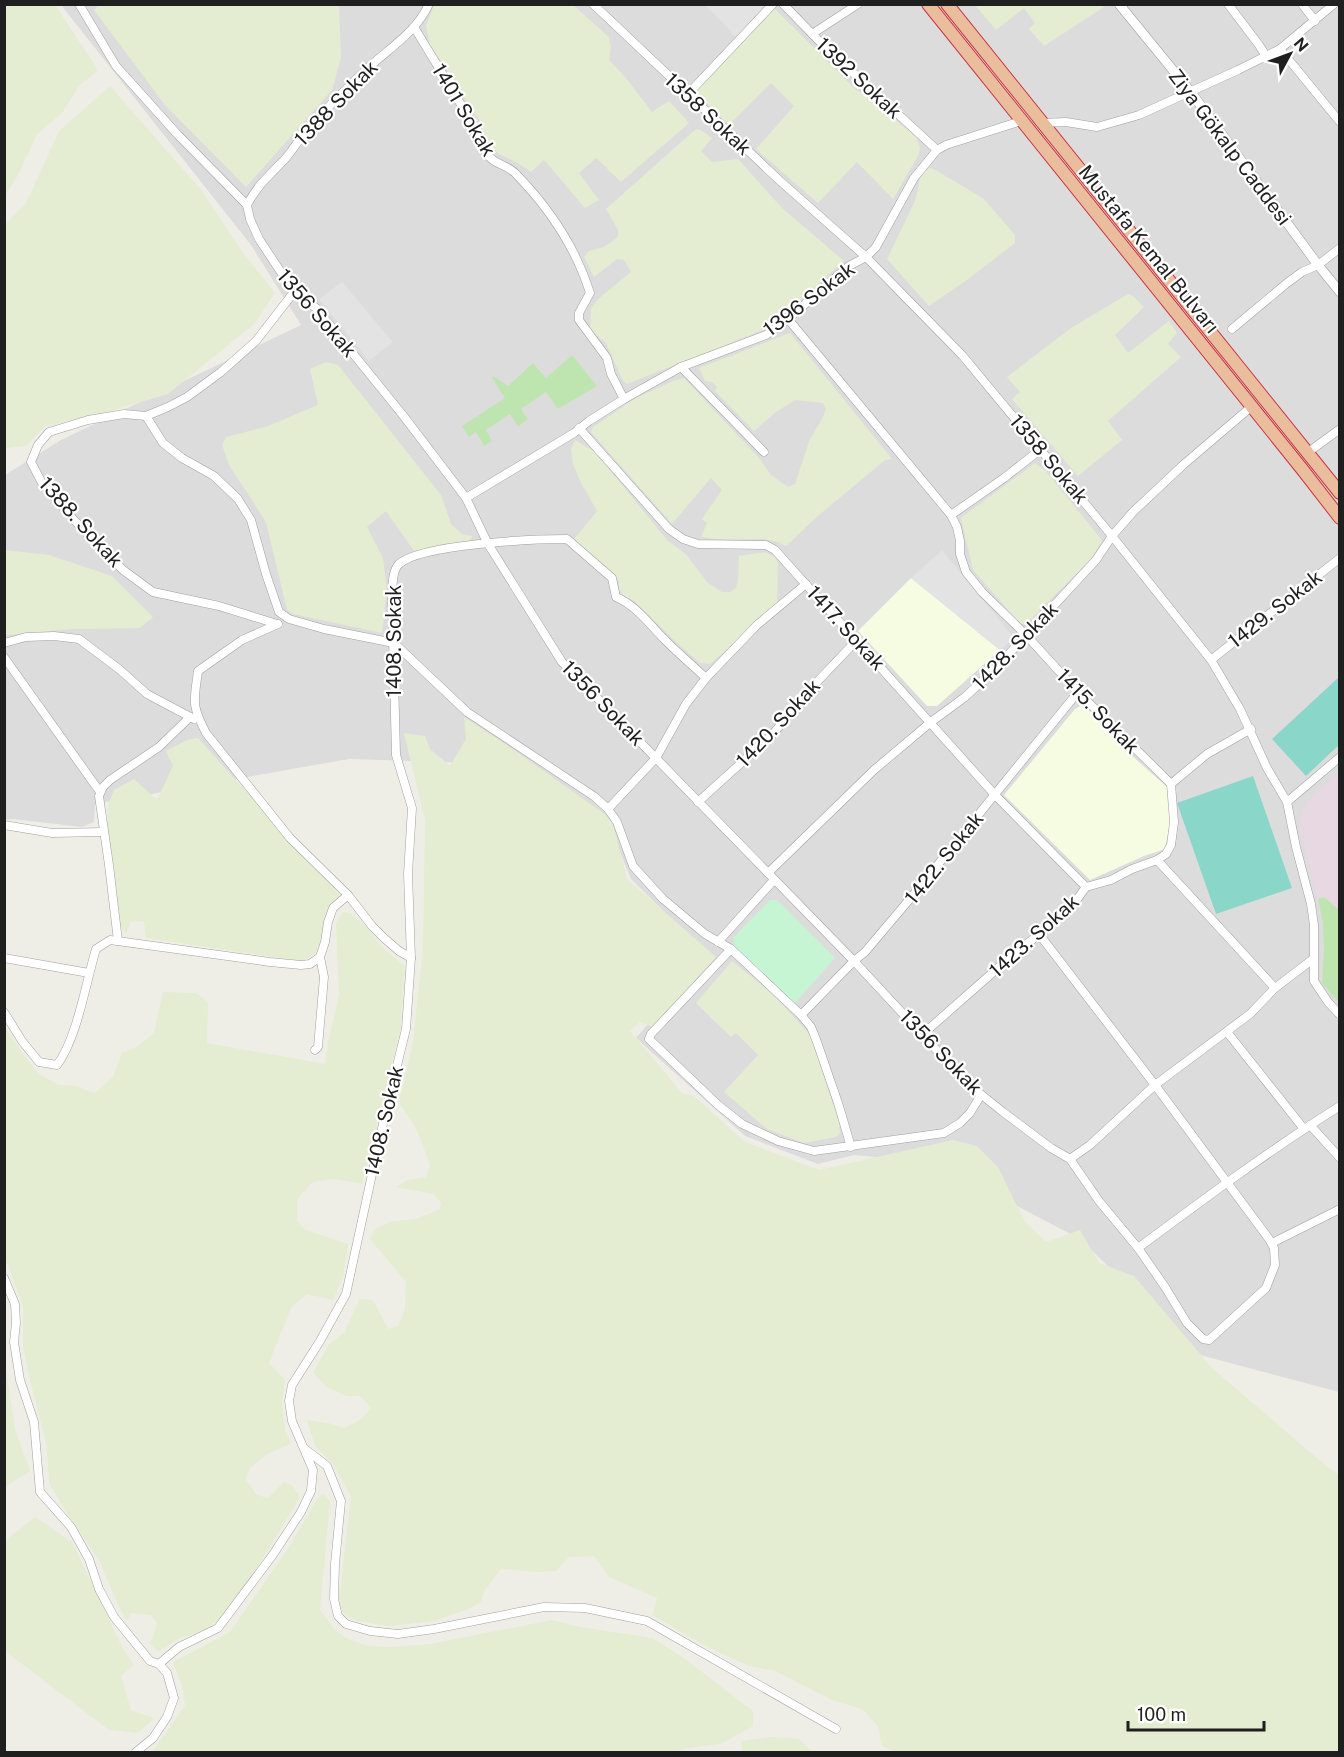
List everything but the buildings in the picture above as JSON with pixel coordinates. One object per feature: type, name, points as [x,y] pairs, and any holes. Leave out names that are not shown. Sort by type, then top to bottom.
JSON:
[{"type":"highway","name":"Mustafa Kemal Bulvarı","points":[[928,4],[1340,518]]},
{"type":"highway","name":"Mustafa Kemal Bulvarı","points":[[947,4],[1340,494]]},
{"type":"street","name":"1356 Sokak","points":[[79,4],[116,66],[178,135],[247,205],[250,219],[260,239],[294,292],[316,308],[402,414],[466,498],[488,544],[562,662],[854,962],[968,1084],[1051,1148],[1070,1159],[1099,1200],[1138,1248],[1187,1323],[1203,1340],[1209,1340],[1266,1288],[1275,1264],[1272,1244]]},
{"type":"street","name":"1388 Sokak","points":[[247,205],[272,170],[285,159],[307,130],[368,68],[414,27],[424,15],[429,4]]},
{"type":"street","name":"1358 Sokak","points":[[593,4],[687,95],[866,257],[962,355],[1113,536],[1211,660],[1251,729],[1267,768],[1287,802],[1311,904],[1314,925],[1314,981],[1340,1015]]},
{"type":"street","points":[[687,95],[773,4]]},
{"type":"street","name":"1392 Sokak","points":[[783,4],[823,45],[936,150]]},
{"type":"street","points":[[812,34],[858,4]]},
{"type":"street","name":"Ziya Gökalp Caddesi","points":[[1119,4],[1190,92],[1340,292]]},
{"type":"street","points":[[1228,4],[1266,56]]},
{"type":"street","points":[[1302,4],[1315,21]]},
{"type":"street","points":[[1042,123],[1066,122],[1097,127],[1139,114],[1280,49],[1334,4]]},
{"type":"street","name":"1401 Sokak","points":[[414,27],[477,132],[485,152],[492,161],[513,171],[528,187],[573,249],[585,275],[590,293],[579,313],[579,320],[606,358],[610,374],[624,399]]},
{"type":"street","points":[[1280,49],[1340,122]]},
{"type":"street","points":[[936,150],[1021,121]]},
{"type":"street","name":"1396 Sokak","points":[[466,498],[574,433],[624,399],[681,367],[766,335],[788,319],[849,266],[866,257],[876,247],[914,178],[936,150]]},
{"type":"street","points":[[1232,329],[1287,283],[1302,272],[1318,265],[1340,248]]},
{"type":"street","name":"1388. Sokak","points":[[277,624],[219,606],[153,592],[123,570],[73,519],[42,483],[32,462],[38,445],[49,432],[88,420],[124,414],[146,416],[168,408],[187,397],[221,372],[256,340],[294,292]]},
{"type":"street","points":[[788,319],[951,515],[1041,449]]},
{"type":"street","points":[[681,367],[764,452]]},
{"type":"street","name":"1428. Sokak","points":[[768,873],[874,770],[965,697],[995,669],[1096,560],[1133,512],[1182,465],[1251,407]]},
{"type":"street","points":[[146,416],[163,443],[182,458],[214,476],[238,499],[251,520],[279,612],[289,619],[324,629],[394,643],[467,712],[595,797],[608,809],[617,822],[633,866],[663,899],[705,934],[731,949],[811,1027],[838,1102],[851,1147]]},
{"type":"street","name":"1417. Sokak","points":[[579,428],[669,530],[683,539],[698,544],[766,545],[775,550],[995,795],[1086,887]]},
{"type":"street","points":[[1307,453],[1340,429]]},
{"type":"street","name":"1415. Sokak","points":[[951,515],[957,527],[960,554],[966,572],[982,592],[1171,784]]},
{"type":"street","name":"1408. Sokak","points":[[159,1664],[179,1647],[218,1628],[272,1556],[301,1512],[311,1491],[313,1470],[292,1420],[289,1401],[292,1384],[320,1341],[346,1294],[406,1029],[411,958],[408,874],[412,808],[396,755],[392,599],[394,573],[399,564],[413,556],[434,550],[567,539],[612,578],[616,597],[626,601],[706,678]]},
{"type":"street","name":"1429. Sokak","points":[[1211,660],[1340,558]]},
{"type":"street","points":[[608,809],[656,758],[686,704],[706,678],[757,625],[806,584]]},
{"type":"street","points":[[289,619],[242,640],[198,671],[194,702],[196,713],[207,733],[290,838],[348,895],[384,938],[411,958]]},
{"type":"street","points":[[4,643],[26,637],[54,636],[79,639],[119,669],[147,694],[201,723]]},
{"type":"street","name":"1420. Sokak","points":[[698,802],[772,735],[815,684],[856,641]]},
{"type":"street","points":[[4,657],[100,792]]},
{"type":"street","name":"1422. Sokak","points":[[801,1015],[865,952],[1078,692]]},
{"type":"street","points":[[118,941],[100,792],[110,780],[159,747],[190,717]]},
{"type":"street","points":[[1251,729],[1207,753],[1171,784],[1174,822],[1171,845],[1166,854],[1157,860],[1275,987]]},
{"type":"street","points":[[1287,802],[1340,757]]},
{"type":"street","points":[[4,825],[52,832],[104,832]]},
{"type":"street","name":"1423. Sokak","points":[[923,1034],[1039,934],[1078,898],[1086,887],[1112,880],[1132,869],[1157,860]]},
{"type":"street","points":[[718,942],[774,880]]},
{"type":"street","points":[[315,1050],[318,1047],[324,977],[320,957],[333,908],[348,895]]},
{"type":"street","points":[[1039,934],[1228,1182],[1272,1244],[1340,1209]]},
{"type":"street","points":[[4,1012],[22,1041],[39,1062],[57,1065],[76,1024],[96,949],[110,940],[301,965],[310,964],[320,957]]},
{"type":"street","points":[[731,949],[651,1034],[649,1039],[718,1105],[742,1124],[778,1141],[814,1151],[851,1147],[944,1133],[960,1123],[970,1113],[981,1095]]},
{"type":"street","points":[[4,958],[89,973]]},
{"type":"street","points":[[1070,1159],[1090,1145],[1155,1085],[1250,1014],[1275,987],[1313,959]]},
{"type":"street","points":[[1227,1032],[1307,1127],[1340,1158]]},
{"type":"street","points":[[1138,1248],[1228,1182],[1340,1106]]},
{"type":"street","points":[[4,1278],[15,1304],[14,1342],[20,1380],[34,1422],[40,1492],[71,1527],[89,1559],[99,1589],[114,1617],[150,1661],[159,1664],[167,1673],[174,1698],[167,1717],[153,1738],[136,1752]]},
{"type":"street","points":[[303,1448],[327,1466],[342,1501],[333,1599],[338,1616],[346,1624],[370,1631],[398,1634],[544,1607],[585,1608],[647,1621],[836,1729]]},
{"type":"shaded area","points":[[5,4],[55,5],[97,71],[79,86],[62,113],[37,134],[19,173],[5,196]]},
{"type":"shaded area","points":[[100,4],[339,5],[341,58],[332,90],[246,187],[165,105],[94,10]]},
{"type":"shaded area","points":[[61,5],[1339,5],[1339,1392],[1200,1355],[1080,1239],[935,1163],[854,1155],[818,1164],[745,1136],[636,1038],[708,955],[631,879],[608,823],[533,765],[349,759],[95,804],[94,822],[82,827],[5,820],[5,475],[61,440],[301,325],[251,245]]},
{"type":"shaded area","points":[[434,5],[573,5],[609,37],[611,48],[609,60],[652,112],[669,101],[689,123],[621,182],[596,158],[579,173],[599,200],[585,208],[544,160],[531,172],[499,154],[488,143],[479,120],[430,45],[426,26]]},
{"type":"shaded area","points":[[705,5],[763,5],[767,9],[736,37]]},
{"type":"shaded area","points":[[975,5],[1103,5],[1104,7],[1044,46],[1029,29],[1035,23],[1024,8],[996,30]]},
{"type":"shaded area","points":[[772,6],[856,90],[866,95],[917,138],[919,154],[893,199],[857,162],[818,203],[756,149],[794,106],[771,83],[729,125],[690,87]]},
{"type":"shaded area","points":[[110,86],[202,191],[243,253],[275,293],[254,324],[168,394],[107,412],[45,426],[26,446],[5,448],[5,225],[26,203],[59,131]]},
{"type":"shaded area","points":[[696,129],[712,138],[701,151],[712,162],[738,159],[782,208],[844,261],[768,328],[627,384],[622,379],[606,343],[590,330],[591,309],[598,299],[631,272],[624,260],[617,259],[594,277],[584,257],[589,251],[604,247],[618,237],[618,230],[606,209]]},
{"type":"shaded area","points":[[929,168],[984,199],[1015,235],[1015,243],[929,306],[887,259],[915,201],[921,174]]},
{"type":"shaded area","points":[[342,282],[393,342],[369,361],[319,299]]},
{"type":"shaded area","points":[[1128,294],[1144,307],[1115,335],[1128,353],[1169,321],[1177,333],[1168,344],[1181,357],[1108,421],[1122,440],[1078,476],[1012,399],[1020,392],[1007,377],[1071,328]]},
{"type":"shaded area","points":[[790,333],[892,459],[885,460],[786,546],[763,539],[701,537],[707,523],[702,519],[722,490],[711,478],[672,524],[591,432],[593,427],[636,398],[684,378],[759,458],[770,474],[788,487],[795,484],[810,439],[826,409],[823,403],[795,400],[776,412],[754,431],[715,391],[717,387],[712,382],[705,381],[699,368]]},
{"type":"shaded area","points":[[326,362],[338,365],[441,495],[451,524],[462,534],[473,536],[470,540],[414,551],[386,511],[367,527],[383,558],[387,590],[382,633],[293,614],[287,610],[266,522],[229,465],[222,445],[226,437],[268,426],[318,405],[310,369]]},
{"type":"shaded area","points":[[575,440],[595,452],[668,541],[686,554],[707,582],[722,592],[730,592],[736,588],[739,556],[765,552],[775,557],[778,563],[777,605],[710,664],[700,663],[634,601],[623,596],[619,588],[619,581],[574,539],[597,511],[573,464],[571,449]]},
{"type":"shaded area","points":[[1035,463],[1045,470],[1101,539],[1101,543],[1089,561],[1027,623],[1022,624],[973,570],[961,518]]},
{"type":"shaded area","points":[[5,550],[49,555],[112,576],[153,617],[140,628],[72,629],[5,635]]},
{"type":"shaded area","points":[[942,550],[1014,638],[1000,650],[911,578]]},
{"type":"shaded area","points":[[911,578],[1000,650],[937,706],[927,706],[858,631]]},
{"type":"shaded area","points":[[1339,677],[1339,745],[1306,776],[1272,739]]},
{"type":"shaded area","points":[[1083,704],[1130,754],[1167,787],[1170,823],[1165,849],[1090,880],[1004,795],[1075,709]]},
{"type":"shaded area","points":[[464,717],[606,815],[613,824],[627,879],[716,957],[652,1027],[640,1022],[630,1031],[682,1093],[694,1096],[745,1142],[819,1170],[953,1140],[977,1146],[998,1167],[1025,1222],[1046,1242],[1080,1230],[1099,1263],[1134,1276],[1212,1368],[1339,1475],[1339,1752],[896,1752],[883,1747],[877,1725],[862,1709],[832,1700],[775,1671],[749,1666],[709,1648],[652,1615],[657,1598],[609,1577],[594,1556],[569,1557],[556,1571],[501,1569],[485,1590],[481,1602],[435,1621],[388,1626],[357,1621],[343,1613],[339,1601],[351,1496],[333,1464],[315,1446],[307,1420],[344,1428],[360,1420],[371,1408],[360,1396],[347,1396],[327,1387],[313,1373],[329,1344],[344,1333],[360,1299],[373,1300],[388,1329],[398,1326],[405,1309],[406,1282],[370,1239],[375,1229],[393,1221],[417,1219],[440,1209],[441,1203],[434,1194],[395,1187],[408,1180],[426,1177],[430,1165],[417,1130],[399,1103],[413,1042],[423,949],[425,820],[404,733],[425,736],[430,749],[450,766],[466,739]]},
{"type":"shaded area","points":[[198,738],[341,896],[315,954],[301,961],[146,938],[144,921],[131,922],[126,934],[119,925],[108,832],[108,805],[114,790],[134,779],[157,800],[173,766],[166,751],[187,740]]},
{"type":"shaded area","points":[[1339,773],[1339,1002],[1322,983],[1323,923],[1300,829],[1301,817],[1309,799]]},
{"type":"shaded area","points":[[1253,776],[1292,888],[1216,914],[1177,803]]},
{"type":"shaded area","points":[[343,912],[350,913],[364,925],[386,951],[405,966],[400,1031],[362,1184],[333,1179],[313,1182],[297,1199],[297,1220],[304,1229],[348,1244],[343,1277],[333,1300],[307,1294],[292,1306],[269,1363],[285,1380],[282,1401],[285,1430],[291,1443],[266,1455],[250,1468],[246,1480],[257,1495],[268,1498],[284,1482],[293,1486],[300,1498],[251,1577],[218,1620],[203,1631],[180,1638],[159,1651],[150,1643],[157,1624],[151,1615],[131,1613],[127,1621],[99,1560],[49,1483],[47,1447],[23,1346],[23,1306],[5,1258],[5,1028],[39,1074],[59,1085],[76,1086],[95,1093],[113,1077],[122,1053],[138,1046],[154,1033],[163,992],[196,993],[208,1002],[207,1043],[325,1064],[339,994],[336,923]]},
{"type":"shaded area","points":[[732,961],[773,994],[811,1036],[839,1123],[840,1132],[836,1137],[804,1143],[767,1129],[724,1092],[758,1055],[736,1033],[731,1037],[696,1003]]},
{"type":"shaded area","points":[[5,1363],[15,1429],[30,1471],[5,1487]]},
{"type":"shaded area","points":[[323,1494],[330,1501],[320,1610],[335,1630],[346,1638],[368,1646],[430,1644],[552,1620],[580,1627],[652,1638],[681,1656],[753,1711],[753,1726],[721,1744],[673,1752],[152,1752],[185,1706],[183,1690],[173,1662],[230,1632],[289,1547],[317,1499]]},
{"type":"shaded area","points":[[35,1517],[72,1542],[123,1649],[134,1665],[121,1676],[131,1710],[154,1718],[138,1733],[109,1730],[5,1651],[5,1541]]},
{"type":"shaded area","points":[[771,1737],[799,1739],[812,1752],[742,1752],[742,1741]]},
{"type":"green space","points":[[572,355],[597,386],[558,409],[546,392],[521,409],[528,419],[518,426],[510,414],[486,430],[492,441],[484,446],[476,432],[469,437],[462,426],[505,398],[492,378],[493,376],[508,386],[533,363],[546,378]]},
{"type":"green space","points":[[1324,897],[1339,910],[1339,1002],[1322,983],[1323,923],[1318,899]]},
{"type":"green space","points":[[770,900],[777,900],[835,958],[794,1004],[734,946],[733,938]]}]
